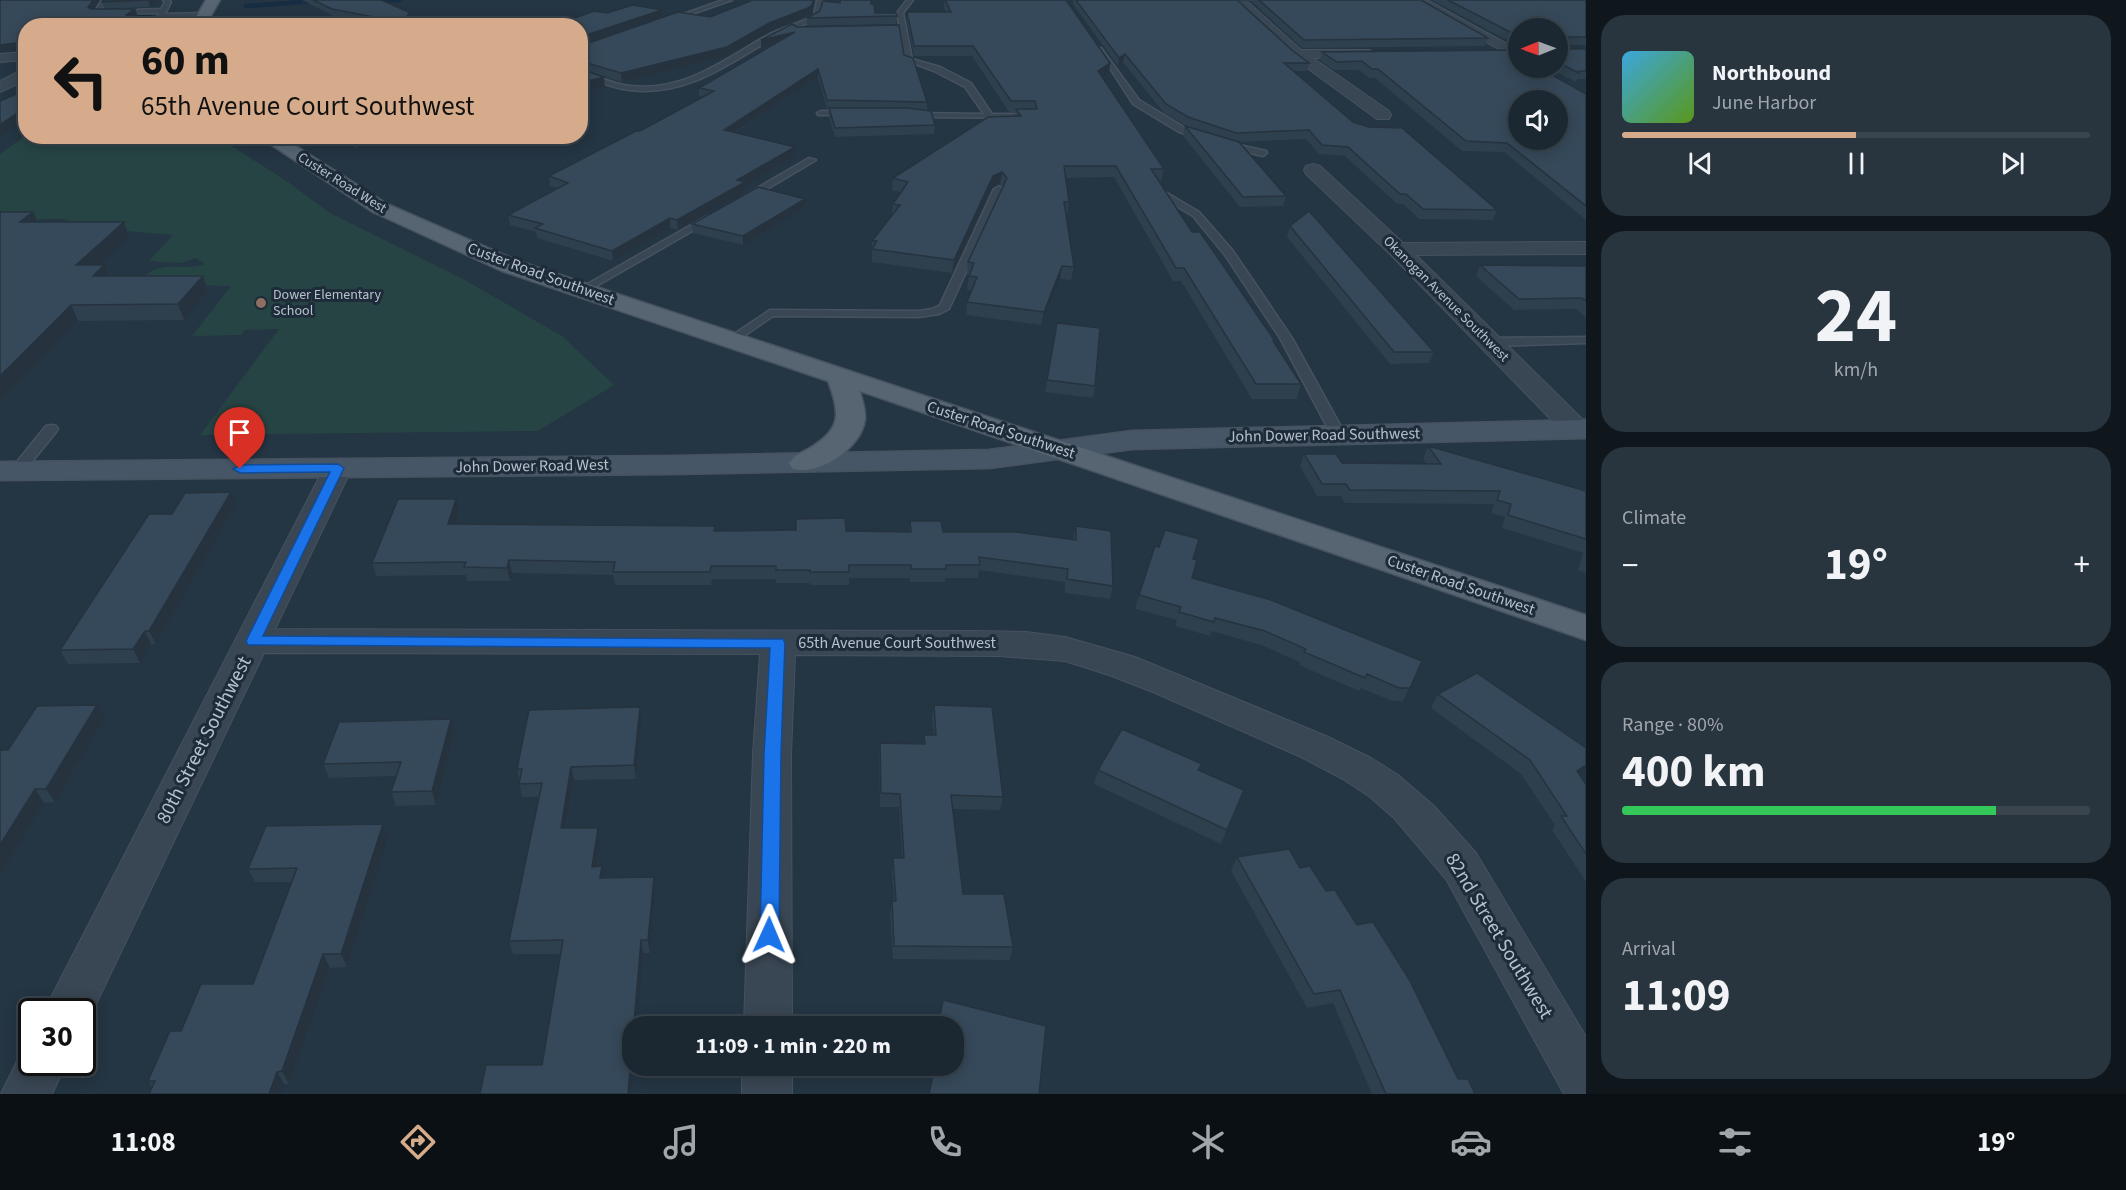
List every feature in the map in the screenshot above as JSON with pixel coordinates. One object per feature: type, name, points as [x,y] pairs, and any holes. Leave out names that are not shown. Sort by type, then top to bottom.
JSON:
[{"type":"main road","points":[[202,18],[213,0]]},
{"type":"main road","name":"Custer Road West","points":[[279,144],[380,208],[418,226]]},
{"type":"main road","name":"Custer Road Southwest","points":[[418,226],[510,266],[1586,628]]},
{"type":"main road","points":[[804,463],[834,447],[849,430],[852,416],[848,396],[840,376]]},
{"type":"street","points":[[1417,0],[1508,49]]},
{"type":"street","points":[[1244,6],[1297,54],[1383,115]]},
{"type":"street","points":[[1475,52],[1508,53]]},
{"type":"street","points":[[1297,54],[1380,53]]},
{"type":"street","points":[[0,58],[18,57]]},
{"type":"street","points":[[0,80],[18,76]]},
{"type":"street","points":[[0,87],[18,79]]},
{"type":"street","name":"Okanogan Avenue Southwest","points":[[1313,170],[1398,249],[1582,430]]},
{"type":"street","points":[[1398,249],[1586,248]]},
{"type":"street","name":"John Dower Road Southwest","points":[[1062,450],[1132,440],[1582,430]]},
{"type":"street","name":"John Dower Road West","points":[[8,471],[804,463],[989,459],[1062,450]]},
{"type":"street","name":"80th Street Southwest","points":[[74,998],[338,468]]},
{"type":"street","name":"65th Avenue Court Southwest","points":[[253,641],[1040,645],[1078,652],[1172,685],[1319,749],[1372,777],[1399,799]]},
{"type":"street","points":[[768,1016],[772,754],[778,643]]},
{"type":"street","name":"82nd Street Southwest","points":[[1399,799],[1438,835],[1461,866],[1586,1084]]},
{"type":"street","points":[[26,1094],[35,1076]]},
{"type":"street","points":[[767,1076],[767,1094]]},
{"type":"lane","points":[[105,0],[95,13],[163,11]]},
{"type":"lane","points":[[658,24],[729,0]]},
{"type":"lane","points":[[588,76],[627,88],[668,88],[691,83],[784,30],[808,22],[817,16],[820,0]]},
{"type":"lane","points":[[910,0],[900,13],[909,60],[937,69],[968,85],[990,117]]},
{"type":"lane","points":[[170,1],[161,15],[182,18]]},
{"type":"lane","points":[[890,28],[902,28]]},
{"type":"lane","points":[[784,30],[807,30]]},
{"type":"lane","points":[[1096,46],[1136,102],[1182,130],[1214,141],[1263,153]]},
{"type":"lane","points":[[821,113],[853,113]]},
{"type":"lane","points":[[907,113],[919,116],[1031,116]]},
{"type":"lane","points":[[738,202],[812,160]]},
{"type":"lane","points":[[731,340],[770,313],[919,314],[935,312],[945,307],[999,189]]},
{"type":"lane","points":[[1164,195],[1196,214],[1229,253],[1286,338],[1338,434]]},
{"type":"lane","points":[[582,290],[717,213]]},
{"type":"lane","points":[[1490,342],[1586,340]]},
{"type":"lane","points":[[8,471],[51,429]]},
{"type":"green space","points":[[18,141],[18,144],[229,144],[288,182],[330,213],[463,279],[562,336],[614,385],[538,431],[200,435],[279,329],[245,330],[241,335],[192,336],[231,286],[188,285],[143,278],[150,272],[165,267],[205,264],[196,258],[181,263],[149,261],[173,235],[91,228],[63,219],[0,220],[0,154]]},
{"type":"building","points":[[0,0],[93,0],[88,7],[91,9],[135,9],[126,15],[131,18],[18,18],[18,43],[0,45]]},
{"type":"building","points":[[103,0],[149,0],[102,2]]},
{"type":"building","points":[[313,0],[381,0],[409,12],[407,18],[379,18],[332,9]]},
{"type":"building","points":[[753,0],[813,0],[812,5],[808,8],[769,23],[727,47],[621,73],[588,63],[588,43],[678,12],[710,17]]},
{"type":"building","points":[[840,0],[871,0],[875,13],[896,13],[897,16],[807,18],[820,11],[823,1],[840,3]]},
{"type":"building","points":[[945,0],[1066,0],[1110,63],[1098,71],[1164,169],[1151,169],[1192,232],[1200,232],[1275,341],[1273,341],[1301,384],[1256,384],[1184,268],[1176,268],[1116,166],[1064,166],[1069,202],[1064,202],[1074,267],[1062,266],[1044,312],[967,302],[977,277],[969,276],[974,263],[968,262],[1007,178],[1002,172],[993,176],[954,260],[872,249],[877,241],[872,241],[900,205],[893,204],[908,182],[893,178],[988,117],[1021,116],[1016,109],[1037,109],[1035,101],[1011,101],[973,46],[914,46],[907,12],[951,12]]},
{"type":"building","points":[[1076,0],[1237,0],[1309,63],[1284,63],[1353,122],[1369,127],[1402,128],[1497,210],[1423,209],[1406,194],[1400,194],[1348,147],[1322,145],[1309,130],[1236,133],[1188,117],[1166,104],[1125,54],[1119,58]]},
{"type":"building","points":[[1259,0],[1421,0],[1488,38],[1304,40]]},
{"type":"building","points":[[1448,0],[1586,0],[1586,37],[1568,37],[1568,18],[1508,18],[1508,31]]},
{"type":"building","points":[[633,5],[662,10],[588,34],[588,18],[575,18],[594,11],[607,13]]},
{"type":"building","points":[[562,15],[575,18],[554,18]]},
{"type":"building","points":[[792,24],[797,27],[899,25],[904,55],[913,58],[927,102],[827,100],[818,69],[724,130],[795,147],[737,180],[745,182],[677,220],[670,218],[612,251],[535,228],[543,224],[508,215],[568,183],[549,176],[714,91],[699,88],[795,32],[761,40]]},
{"type":"building","points":[[1568,49],[1586,49],[1586,71],[1579,71],[1579,73],[1568,68]]},
{"type":"building","points":[[1508,50],[1508,78],[1558,78],[1586,94],[1586,206],[1516,150],[1568,150],[1568,90],[1508,90],[1508,144],[1466,141],[1378,69],[1372,69],[1362,61],[1337,62],[1322,52]]},
{"type":"building","points":[[588,72],[604,77],[588,81]]},
{"type":"building","points":[[18,93],[18,113],[0,125],[0,101]]},
{"type":"building","points":[[829,108],[907,108],[931,111],[935,125],[835,128]]},
{"type":"building","points":[[1185,126],[1239,142],[1286,196],[1243,197]]},
{"type":"building","points":[[758,187],[805,199],[743,236],[692,224]]},
{"type":"building","points":[[1309,211],[1434,352],[1394,352],[1290,226]]},
{"type":"building","points":[[0,212],[33,212],[20,222],[124,222],[76,265],[104,265],[93,276],[203,276],[178,304],[71,305],[0,376]]},
{"type":"building","points":[[1480,265],[1586,266],[1586,301],[1582,298],[1519,299]]},
{"type":"building","points":[[1057,323],[1100,328],[1095,386],[1047,380]]},
{"type":"building","points":[[1428,446],[1586,491],[1586,539],[1508,515],[1511,504],[1497,500],[1500,491],[1350,490],[1346,484],[1322,484],[1304,454],[1336,454],[1342,463],[1441,464]]},
{"type":"building","points":[[231,492],[149,631],[145,631],[133,649],[60,650],[149,514],[172,514],[185,493]]},
{"type":"building","points":[[398,499],[456,499],[448,524],[715,526],[714,531],[796,530],[796,519],[845,518],[846,531],[911,532],[910,521],[941,521],[943,532],[1016,532],[1076,540],[1076,526],[1111,531],[1113,586],[1067,579],[1068,569],[979,557],[980,565],[946,565],[946,569],[911,569],[911,565],[849,565],[849,572],[776,570],[776,566],[711,566],[710,572],[613,572],[615,562],[509,560],[507,568],[464,567],[466,562],[372,563]]},
{"type":"building","points":[[1165,530],[1199,539],[1193,559],[1197,560],[1192,578],[1271,600],[1422,661],[1410,688],[1399,688],[1367,674],[1365,678],[1304,652],[1306,649],[1265,631],[1215,618],[1214,622],[1179,612],[1181,607],[1139,595],[1155,546],[1159,547]]},
{"type":"building","points":[[1477,673],[1586,748],[1586,765],[1577,771],[1586,784],[1586,854],[1561,816],[1567,816],[1530,760],[1438,694]]},
{"type":"building","points":[[97,705],[46,789],[35,789],[0,845],[0,750],[8,750],[37,706]]},
{"type":"building","points":[[934,705],[992,707],[1003,797],[951,795],[963,894],[1004,894],[1013,947],[894,946],[892,901],[896,901],[893,858],[904,858],[900,794],[881,793],[880,743],[925,744],[924,735],[936,735]]},
{"type":"building","points":[[640,707],[634,765],[571,767],[561,828],[598,828],[592,867],[602,866],[600,878],[654,877],[648,940],[641,940],[635,1016],[622,1016],[622,1076],[630,1076],[628,1094],[480,1094],[486,1065],[542,1065],[563,940],[509,941],[542,783],[519,784],[522,769],[517,769],[529,710]]},
{"type":"building","points":[[451,719],[432,791],[391,792],[401,762],[323,764],[339,722]]},
{"type":"building","points":[[1122,729],[1202,764],[1198,770],[1244,790],[1227,830],[1098,770]]},
{"type":"building","points":[[383,824],[341,954],[323,954],[282,1071],[277,1072],[269,1094],[149,1094],[155,1081],[148,1081],[170,1031],[181,1031],[201,984],[253,984],[297,868],[248,869],[266,826]]},
{"type":"building","points":[[1289,849],[1300,868],[1310,866],[1326,891],[1335,890],[1357,925],[1373,922],[1409,979],[1458,1079],[1468,1079],[1475,1094],[1386,1094],[1340,990],[1314,994],[1237,857]]},
{"type":"building","points":[[943,1000],[1046,1026],[1039,1094],[929,1094],[933,1076],[964,1076],[964,1016],[940,1016]]},
{"type":"waterway","points":[[370,2],[399,0]]},
{"type":"waterway","points":[[246,6],[318,1]]},
{"type":"waterway","points":[[123,18],[150,16]]},
{"type":"place","name":"Dower Elementary School","points":[[261,303]]},
{"type":"route","points":[[240,469],[338,468],[253,641],[778,643],[772,754],[769,935]]}]
